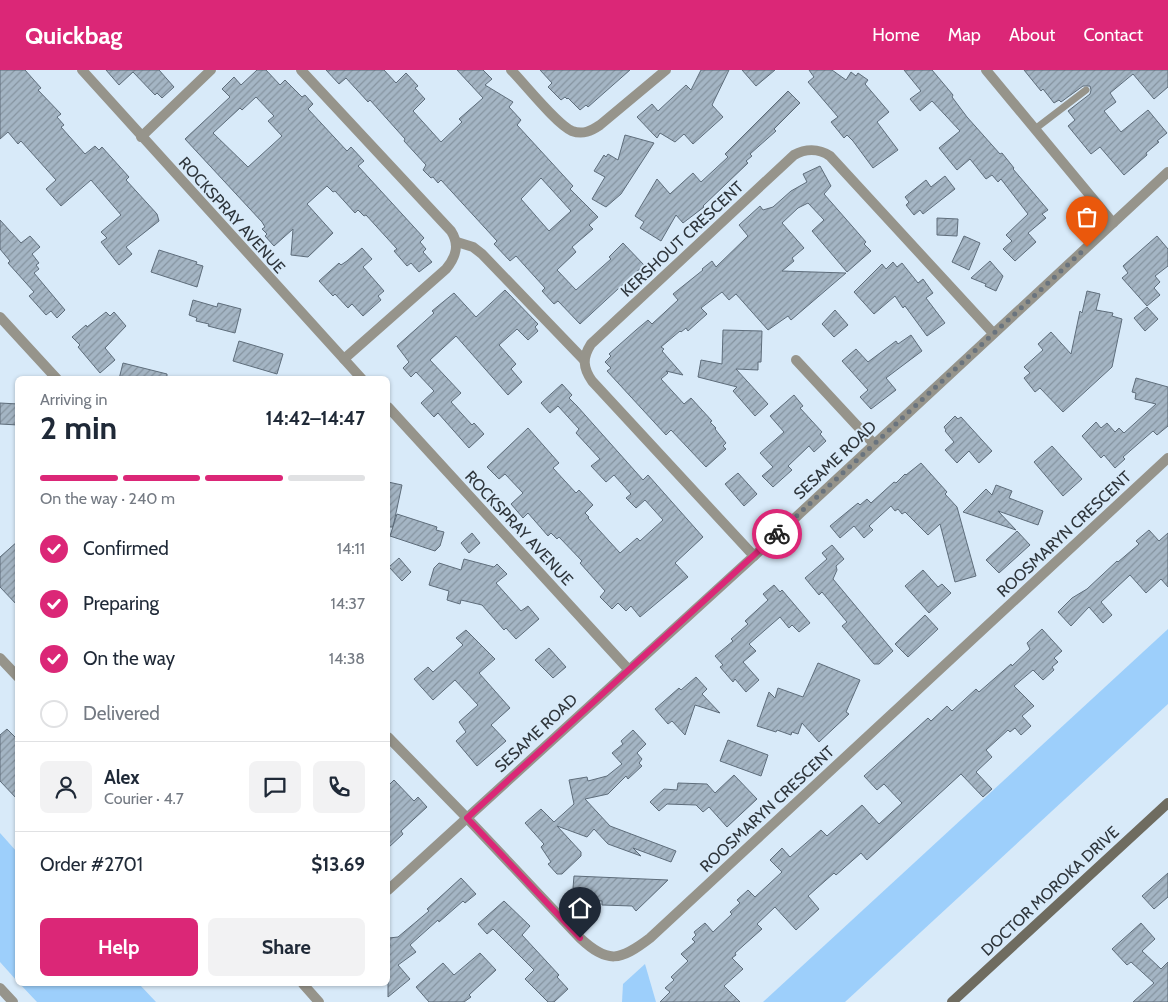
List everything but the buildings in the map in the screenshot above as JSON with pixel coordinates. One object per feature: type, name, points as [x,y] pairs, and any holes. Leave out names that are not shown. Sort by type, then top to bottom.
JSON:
[{"type":"main road","name":"DOCTOR MOROKA DRIVE","points":[[952,1002],[1168,803]]},
{"type":"street","name":"ROCKSPRAY AVENUE","points":[[82,70],[140,137],[359,376]]},
{"type":"street","points":[[140,137],[211,70]]},
{"type":"street","points":[[301,70],[451,231],[457,242],[454,255],[446,268],[344,359]]},
{"type":"street","points":[[511,70],[561,124],[573,131],[582,133],[589,132],[600,125],[666,70]]},
{"type":"street","points":[[986,70],[1114,223]]},
{"type":"street","name":"KERSHOUT CRESCENT","points":[[584,360],[591,344],[794,155],[814,150],[824,152],[830,156],[993,333]]},
{"type":"street","name":"SESAME ROAD","points":[[390,888],[754,556],[1168,172]]},
{"type":"street","points":[[457,242],[473,247],[482,254],[584,360],[584,368],[592,381],[754,556]]},
{"type":"street","points":[[0,316],[54,376]]},
{"type":"street","points":[[796,360],[874,444]]},
{"type":"street","name":"ROCKSPRAY AVENUE","points":[[390,409],[628,669]]},
{"type":"street","name":"ROOSMARYN CRESCENT","points":[[390,739],[594,951],[604,956],[614,956],[635,950],[1168,458]]},
{"type":"street","points":[[0,658],[15,674]]},
{"type":"street","points":[[305,986],[319,1002]]},
{"type":"street","points":[[0,988],[13,1002]]},
{"type":"lane","points":[[1035,129],[1086,90]]},
{"type":"shaded area","points":[[1168,629],[1168,704],[845,1002],[763,1002]]},
{"type":"shaded area","points":[[0,833],[15,850],[15,979],[0,962]]},
{"type":"shaded area","points":[[645,964],[656,1002],[622,1002],[623,984]]},
{"type":"shaded area","points":[[22,986],[141,986],[156,1002],[37,1002]]},
{"type":"way so far","points":[[777,534],[1087,247]]},
{"type":"route","points":[[580,938],[467,818],[777,534]]}]
